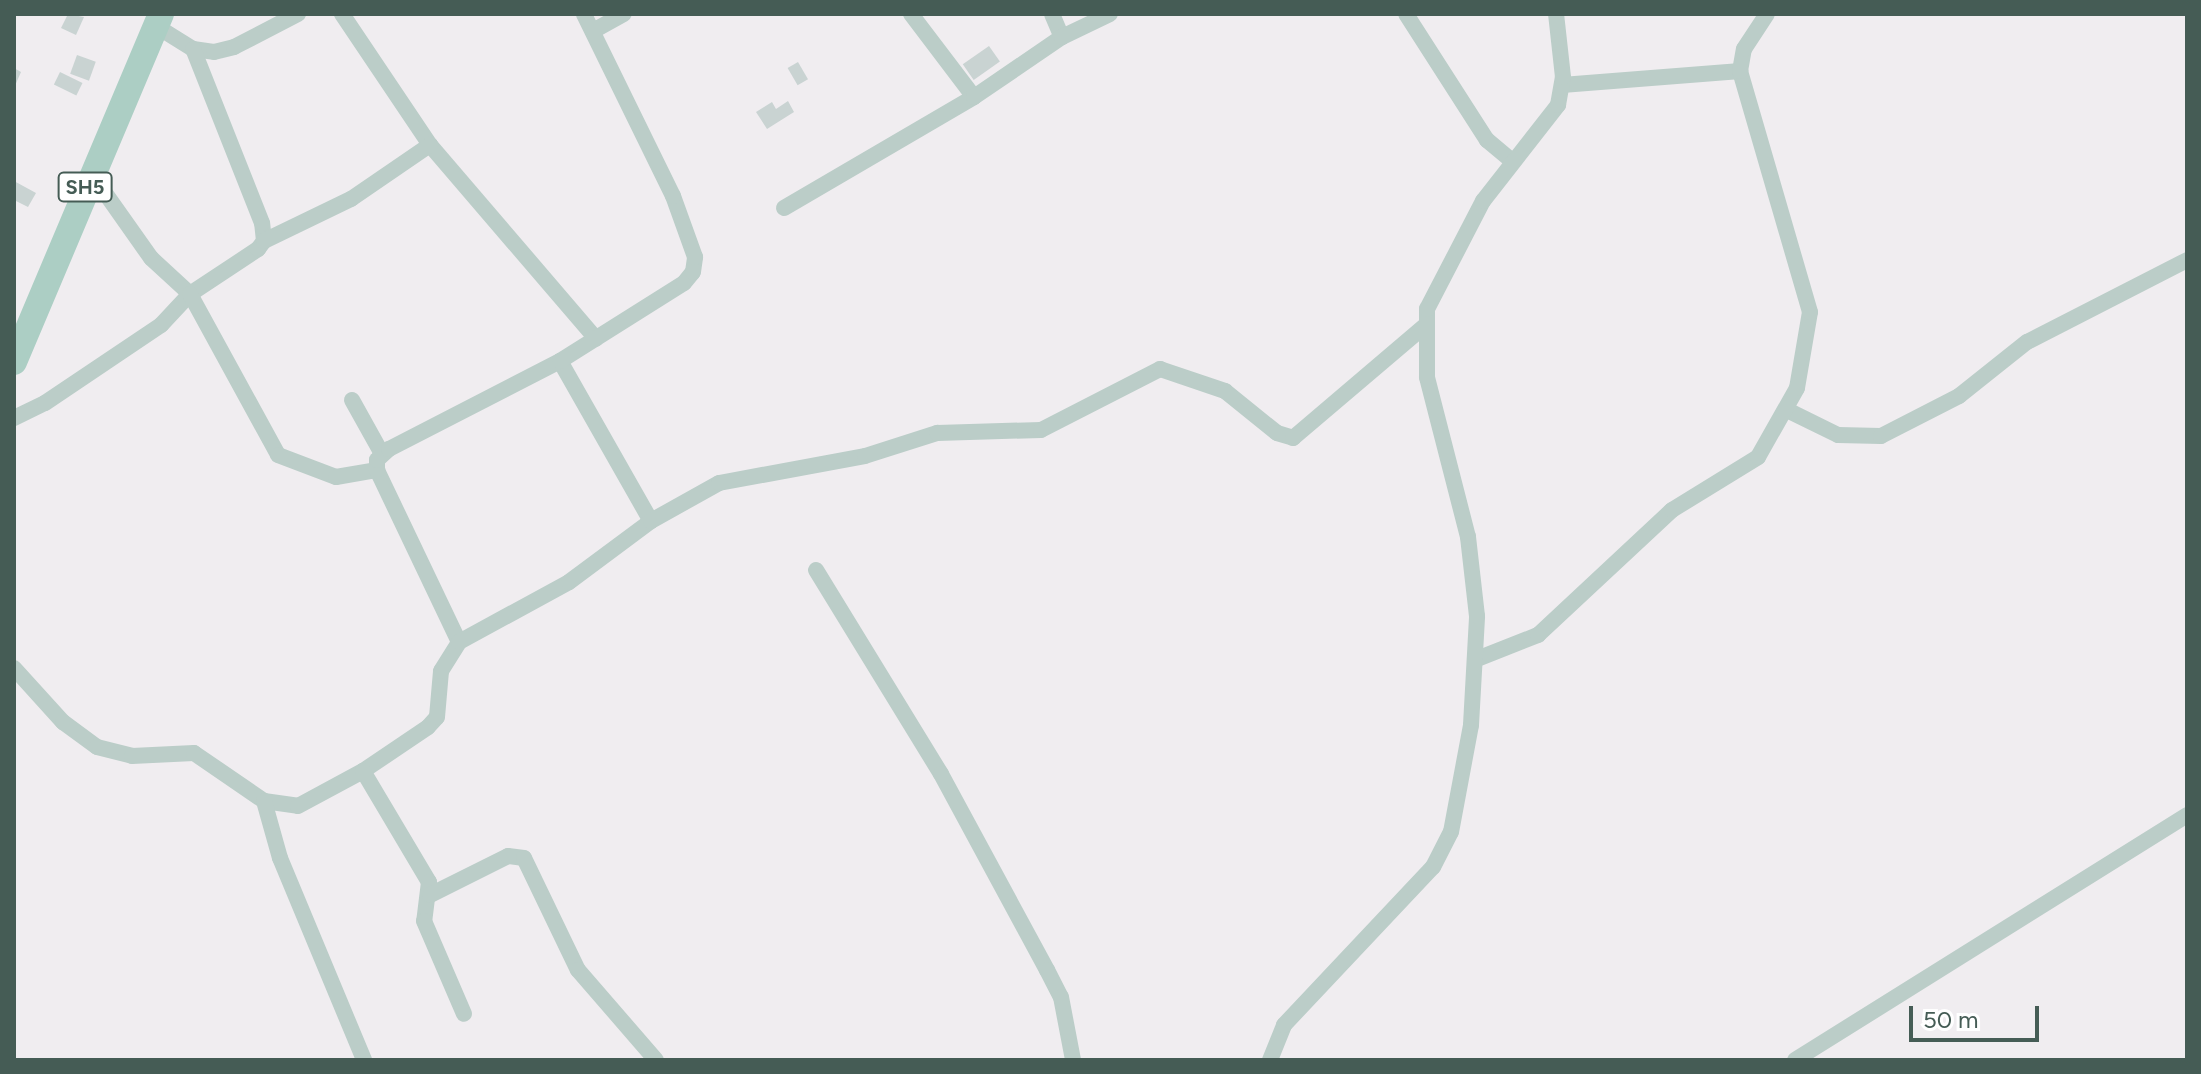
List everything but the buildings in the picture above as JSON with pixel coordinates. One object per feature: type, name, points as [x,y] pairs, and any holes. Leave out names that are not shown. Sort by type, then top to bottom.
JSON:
[{"type":"main road","name":"SH5","points":[[14,362],[91,172],[159,20]]},
{"type":"street","points":[[193,49],[234,47],[298,14]]},
{"type":"street","points":[[342,14],[430,145],[596,339]]},
{"type":"street","points":[[91,172],[151,258],[190,294],[278,455],[336,477],[380,462],[560,361],[684,283],[693,272],[695,257],[673,196],[584,14]]},
{"type":"street","points":[[593,31],[624,14]]},
{"type":"street","points":[[911,14],[974,97]]},
{"type":"street","points":[[1052,14],[1062,37]]},
{"type":"street","points":[[784,208],[974,97],[1062,37],[1110,14]]},
{"type":"street","points":[[1406,14],[1487,140],[1511,160]]},
{"type":"street","points":[[1270,1060],[1284,1025],[1440,858],[1465,765],[1477,659],[1471,553],[1429,393],[1426,325],[1436,285],[1511,160],[1553,115],[1562,85],[1556,14]]},
{"type":"street","points":[[1477,659],[1549,626],[1672,510],[1758,457],[1787,410],[1804,364],[1810,312],[1740,71],[1744,49],[1767,14]]},
{"type":"street","points":[[159,20],[193,49],[262,223],[264,241]]},
{"type":"street","points":[[1562,85],[1740,71]]},
{"type":"street","points":[[14,418],[38,408],[161,325],[190,294],[264,241],[351,199],[430,145]]},
{"type":"street","points":[[1787,410],[1838,435],[1881,436],[1959,396],[2027,342],[2187,260]]},
{"type":"street","points":[[14,668],[63,722],[97,747],[132,756],[194,753],[264,801],[298,806],[363,771],[437,717],[441,671],[459,642],[569,582],[651,521],[719,483],[770,470],[865,456],[937,433],[1041,430],[1160,369],[1225,391],[1277,433],[1293,438],[1426,325]]},
{"type":"street","points":[[560,361],[651,521]]},
{"type":"street","points":[[352,400],[459,642]]},
{"type":"street","points":[[816,570],[941,774],[1047,970],[1061,997],[1073,1060]]},
{"type":"street","points":[[363,771],[429,882],[430,895],[424,921],[464,1014]]},
{"type":"street","points":[[264,801],[280,858],[364,1060]]},
{"type":"street","points":[[1795,1060],[2187,815]]},
{"type":"street","points":[[430,895],[508,856],[524,858],[578,970],[656,1060]]}]
